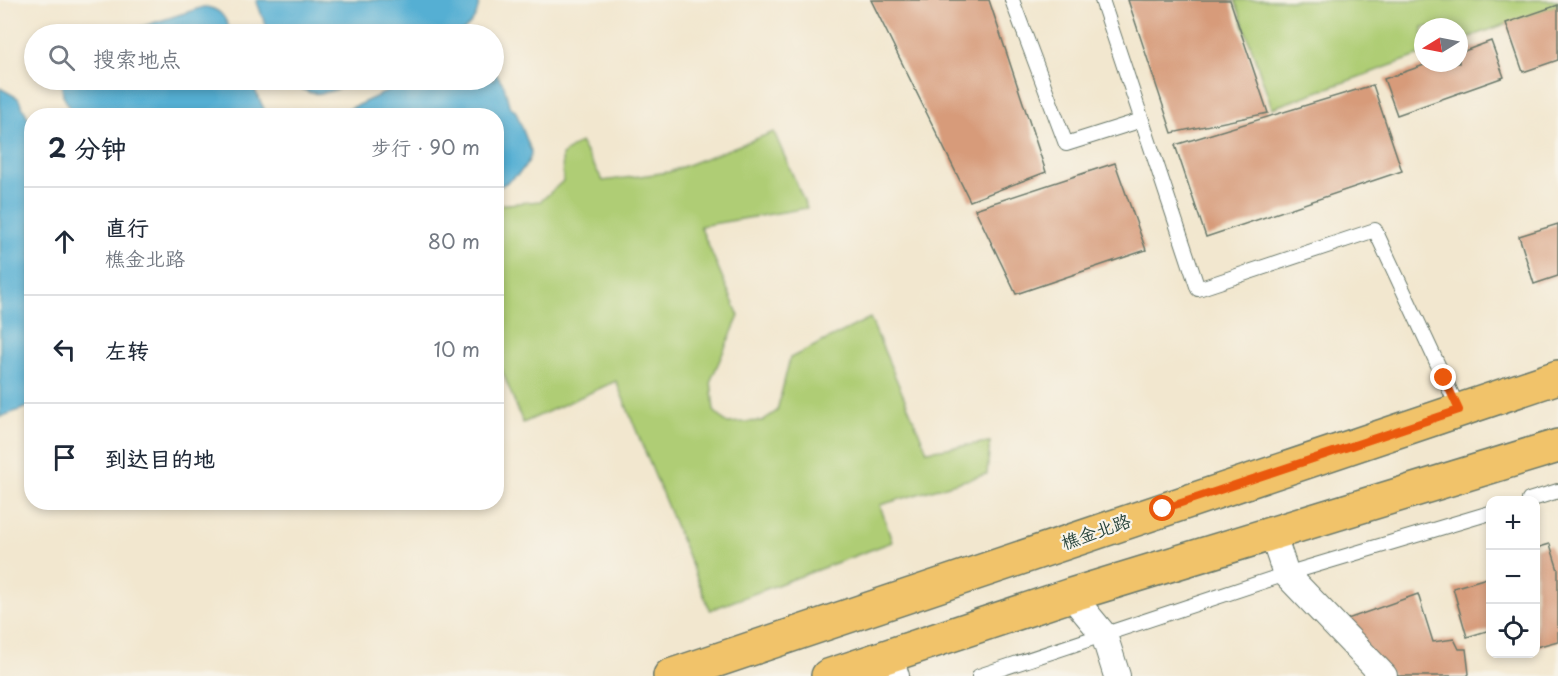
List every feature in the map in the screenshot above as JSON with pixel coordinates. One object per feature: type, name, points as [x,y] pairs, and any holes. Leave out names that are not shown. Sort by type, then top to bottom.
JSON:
[{"type":"main road","name":"樵金北路","points":[[670,676],[1558,377]]},
{"type":"main road","points":[[828,676],[892,666],[1071,595],[1558,446]]},
{"type":"street","points":[[1273,535],[1286,574],[1384,676]]},
{"type":"street","points":[[1071,595],[1104,634],[1118,676]]},
{"type":"lane","points":[[1012,0],[1066,144],[1142,120]]},
{"type":"lane","points":[[1102,0],[1198,289],[1375,230],[1459,410]]},
{"type":"lane","points":[[1540,498],[1558,492]]},
{"type":"lane","points":[[979,676],[1286,574],[1486,514]]},
{"type":"green space","points":[[1235,0],[1558,0],[1558,5],[1468,38],[1468,18],[1414,18],[1414,57],[1272,108]]},
{"type":"green space","points":[[774,132],[807,208],[700,226],[739,316],[711,380],[714,411],[727,423],[762,421],[777,411],[790,358],[870,318],[927,451],[990,442],[987,474],[880,505],[892,542],[710,610],[616,381],[523,423],[504,376],[504,204],[541,201],[563,181],[562,155],[580,142],[603,181],[669,172]]},
{"type":"water","points":[[256,0],[476,0],[479,3],[477,13],[470,24],[265,24]]},
{"type":"water","points":[[203,7],[219,12],[227,24],[150,24]]},
{"type":"water","points":[[504,85],[509,105],[516,112],[531,151],[530,157],[524,168],[504,184],[504,108],[351,108],[390,90],[504,90]]},
{"type":"water","points":[[0,88],[18,98],[24,110],[24,408],[0,417]]},
{"type":"water","points":[[62,90],[255,90],[264,108],[70,108]]},
{"type":"water","points":[[304,90],[335,90],[324,93]]},
{"type":"building","points":[[871,0],[989,0],[1046,172],[970,201]]},
{"type":"building","points":[[1128,0],[1230,0],[1268,113],[1172,133]]},
{"type":"building","points":[[1558,5],[1558,60],[1523,72],[1506,23]]},
{"type":"building","points":[[1491,41],[1504,77],[1397,115],[1384,79],[1414,69],[1414,72],[1468,72],[1468,50]]},
{"type":"building","points":[[1373,85],[1402,171],[1206,237],[1175,145]]},
{"type":"building","points":[[1115,163],[1146,250],[1016,294],[975,209]]},
{"type":"building","points":[[1558,224],[1558,276],[1534,284],[1519,236]]},
{"type":"building","points":[[1550,544],[1558,570],[1558,641],[1540,646],[1540,550],[1540,547]]},
{"type":"building","points":[[1486,578],[1486,631],[1467,637],[1453,588]]},
{"type":"building","points":[[1418,594],[1433,642],[1454,639],[1459,649],[1466,649],[1469,674],[1467,676],[1394,676],[1339,622]]},
{"type":"route","points":[[1163,509],[1459,410],[1444,378]]}]
